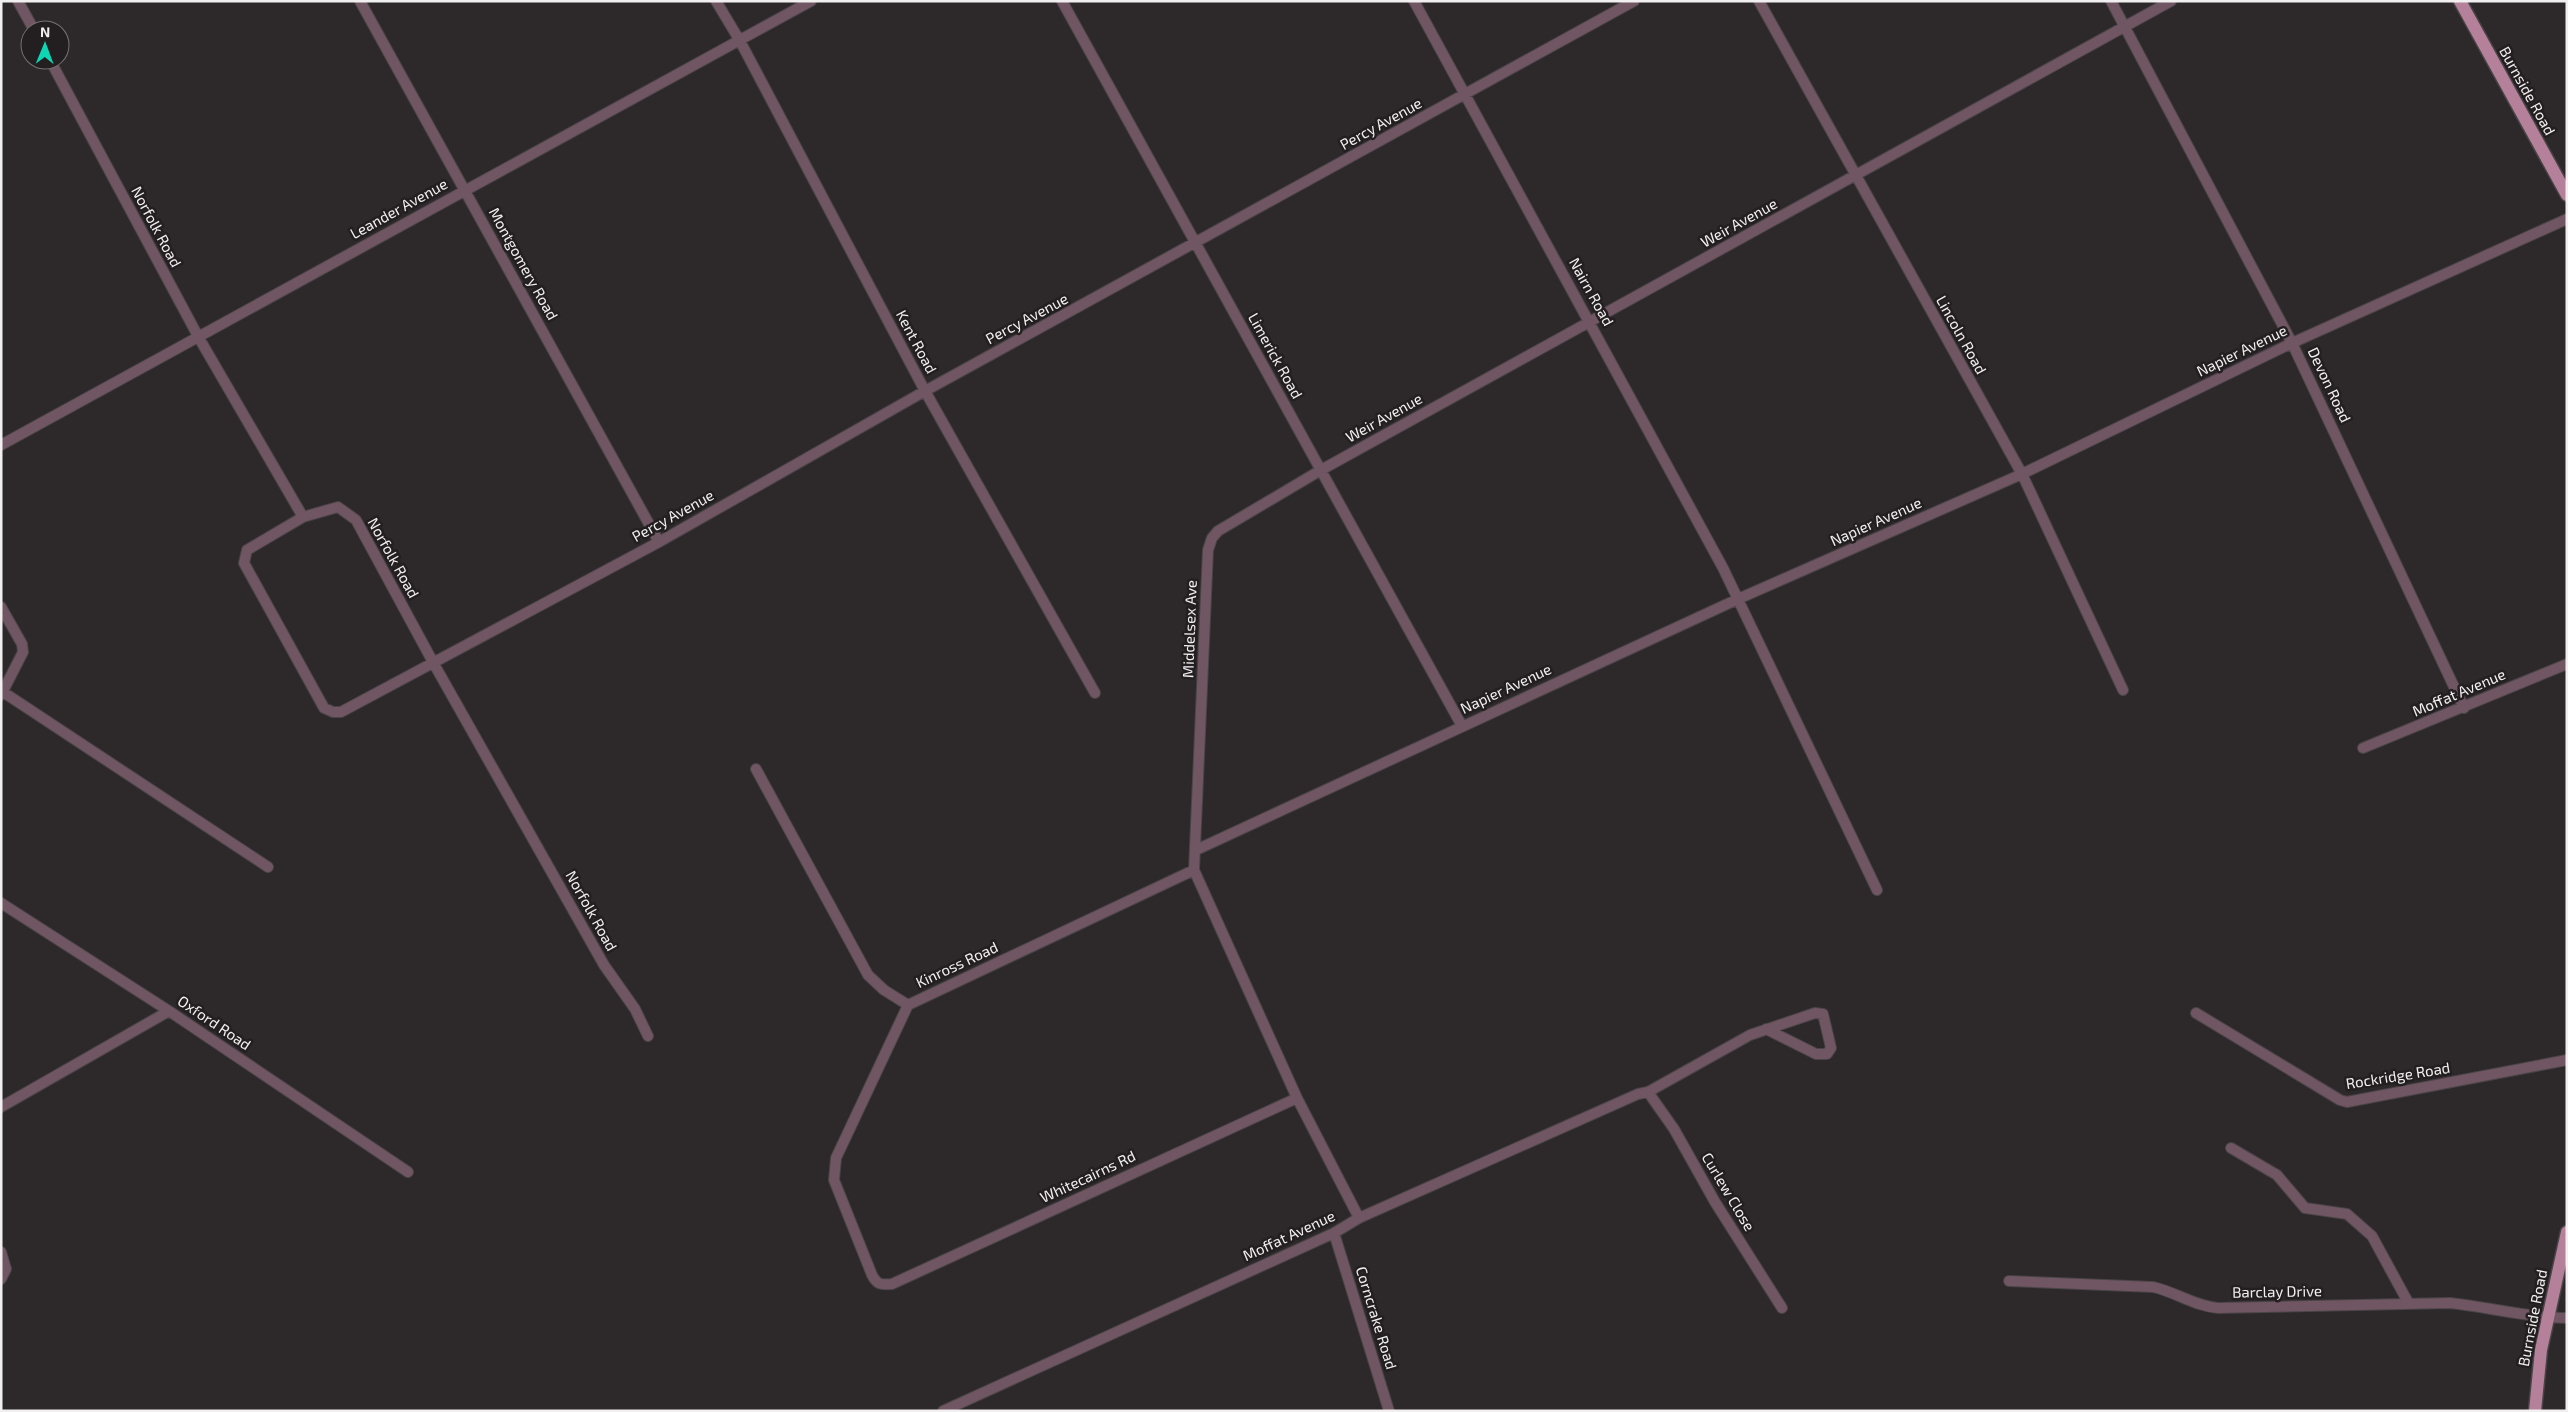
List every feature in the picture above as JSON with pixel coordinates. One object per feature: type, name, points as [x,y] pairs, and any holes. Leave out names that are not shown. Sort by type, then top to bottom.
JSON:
[{"type":"main road","name":"Burnside Road","points":[[2460,1],[2567,195]]},
{"type":"main road","name":"Burnside Road","points":[[2535,1411],[2541,1350],[2567,1232]]},
{"type":"street","points":[[18,1],[28,20]]},
{"type":"street","name":"Montgomery Road","points":[[360,1],[659,542]]},
{"type":"street","name":"Kent Road","points":[[716,1],[740,41],[925,391],[1095,693]]},
{"type":"street","name":"Leander Avenue","points":[[1,445],[812,1]]},
{"type":"street","name":"Limerick Road","points":[[1062,1],[1462,726]]},
{"type":"street","name":"Nairn Road","points":[[1414,1],[1738,599],[1877,890]]},
{"type":"street","name":"Percy Avenue","points":[[303,517],[247,550],[244,563],[324,708],[333,712],[341,712],[434,664],[659,542],[925,391],[1196,244],[1634,1]]},
{"type":"street","name":"Lincoln Road","points":[[1759,1],[2022,474],[2123,690]]},
{"type":"street","name":"Devon Road","points":[[2112,1],[2292,343],[2464,708]]},
{"type":"street","name":"Weir Avenue","points":[[1321,470],[2171,1]]},
{"type":"street","name":"Norfolk Road","points":[[55,70],[199,338],[303,517],[338,508],[356,520],[434,664],[604,965],[635,1008],[648,1036]]},
{"type":"street","name":"Napier Avenue","points":[[1196,850],[1738,599],[2022,474],[2292,343],[2567,219]]},
{"type":"street","name":"Middelsex Ave","points":[[1194,870],[1209,544],[1218,531],[1321,470]]},
{"type":"street","points":[[1,607],[22,644],[23,652],[2,694],[268,867]]},
{"type":"street","name":"Moffat Avenue","points":[[2363,748],[2567,664]]},
{"type":"street","name":"Kinross Road","points":[[756,769],[868,975],[884,990],[908,1005],[1194,870]]},
{"type":"street","points":[[1194,870],[1297,1098],[1359,1218]]},
{"type":"street","name":"Oxford Road","points":[[1,903],[169,1011],[408,1172]]},
{"type":"street","name":"Whitecairns Rd","points":[[908,1005],[836,1158],[834,1169],[834,1180],[875,1281],[883,1285],[892,1284],[1297,1098]]},
{"type":"street","points":[[1,1107],[169,1011]]},
{"type":"street","name":"Moffat Avenue","points":[[943,1411],[1334,1233],[1359,1218],[1638,1094],[1648,1092],[1750,1035],[1766,1029],[1815,1013],[1823,1014],[1831,1048],[1827,1054],[1816,1054],[1766,1029]]},
{"type":"street","name":"Rockridge Road","points":[[2196,1013],[2340,1100],[2348,1102],[2567,1060]]},
{"type":"street","name":"Curlew Close","points":[[1648,1092],[1674,1129],[1715,1202],[1782,1308]]},
{"type":"street","points":[[2230,1148],[2277,1175],[2304,1208],[2350,1216],[2375,1240],[2409,1304]]},
{"type":"street","name":"Corncrake Road","points":[[1334,1233],[1389,1411]]},
{"type":"street","points":[[1,1252],[6,1269],[1,1279]]},
{"type":"street","name":"Barclay Drive","points":[[2009,1281],[2153,1288],[2166,1290],[2195,1304],[2218,1308],[2450,1303],[2486,1306],[2547,1318],[2567,1318]]}]
